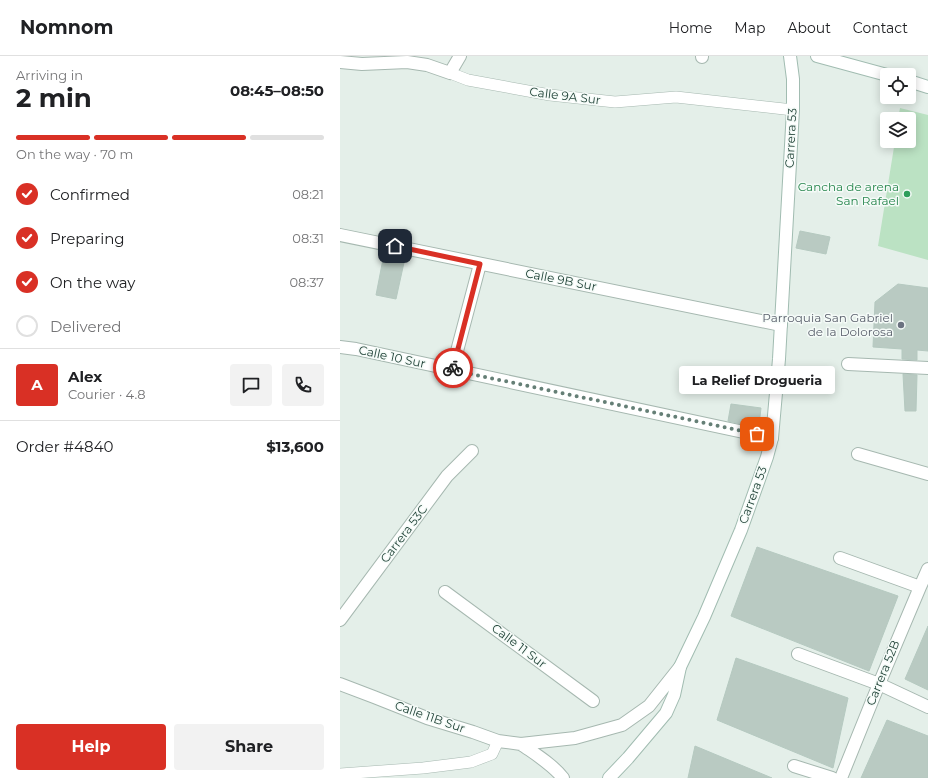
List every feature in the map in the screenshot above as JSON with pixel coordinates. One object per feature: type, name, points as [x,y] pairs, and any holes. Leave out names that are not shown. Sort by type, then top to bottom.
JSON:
[{"type":"street","points":[[450,73],[460,56]]},
{"type":"street","name":"Carrera 53","points":[[609,778],[666,713],[674,695],[680,667],[704,617],[741,530],[767,457],[772,438],[781,325],[793,110],[793,79],[790,56]]},
{"type":"street","points":[[817,56],[880,73]]},
{"type":"street","name":"Calle 9A Sur","points":[[340,62],[362,64],[407,62],[427,65],[450,73]]},
{"type":"street","points":[[916,83],[928,87]]},
{"type":"street","name":"Calle 9B Sur","points":[[340,235],[781,325]]},
{"type":"street","points":[[452,370],[480,264]]},
{"type":"street","name":"Calle 10 Sur","points":[[340,347],[356,349],[772,438]]},
{"type":"street","points":[[848,364],[928,368]]},
{"type":"street","name":"Carrera 53C","points":[[340,620],[447,476],[472,451]]},
{"type":"street","points":[[858,454],[928,474]]},
{"type":"street","points":[[840,558],[920,587]]},
{"type":"street","name":"Carrera 52B","points":[[841,778],[928,569]]},
{"type":"street","name":"Calle 11 Sur","points":[[445,592],[593,701]]},
{"type":"street","points":[[798,654],[879,684],[928,707]]},
{"type":"street","name":"Calle 11B Sur","points":[[340,684],[427,718],[498,741],[521,744],[575,738],[622,725],[649,706],[680,667]]},
{"type":"street","name":"Calle 11B Sur","points":[[521,744],[560,773],[563,778]]},
{"type":"street","points":[[794,766],[832,778]]},
{"type":"lane","name":"Calle 9A Sur","points":[[450,73],[468,80],[550,95],[615,102],[676,97],[793,110]]},
{"type":"lane","points":[[340,774],[423,768],[471,762],[492,754],[498,741]]},
{"type":"green space","name":"Cancha de arena San Rafael","points":[[900,108],[916,112],[899,112]]},
{"type":"green space","name":"Cancha de arena San Rafael","points":[[916,112],[928,115],[928,260],[878,246],[894,148],[916,148]]},
{"type":"building","points":[[800,231],[830,237],[826,254],[796,248]]},
{"type":"building","points":[[384,254],[405,258],[396,299],[376,295]]},
{"type":"building","name":"Parroquia San Gabriel de la Dolorosa","points":[[898,284],[928,288],[928,351],[917,350],[917,360],[902,359],[902,349],[873,347],[875,302]]},
{"type":"building","points":[[903,374],[917,375],[916,411],[905,411]]},
{"type":"building","points":[[731,404],[761,408],[759,425],[755,427],[728,421]]},
{"type":"building","points":[[757,547],[898,596],[869,671],[731,616]]},
{"type":"building","points":[[928,626],[928,690],[905,679]]},
{"type":"building","points":[[736,658],[848,698],[833,768],[717,720]]},
{"type":"building","points":[[887,720],[928,736],[928,778],[861,778]]},
{"type":"building","points":[[695,746],[772,778],[688,778]]},
{"type":"way so far","points":[[453,368],[452,370],[757,434]]},
{"type":"place","name":"Cancha de arena San Rafael","points":[[907,194]]},
{"type":"place","name":"Parroquia San Gabriel de la Dolorosa","points":[[901,325]]},
{"type":"place","name":"La Relief Drogueria","points":[[757,434]]},
{"type":"route","points":[[395,246],[480,264],[453,368]]}]
